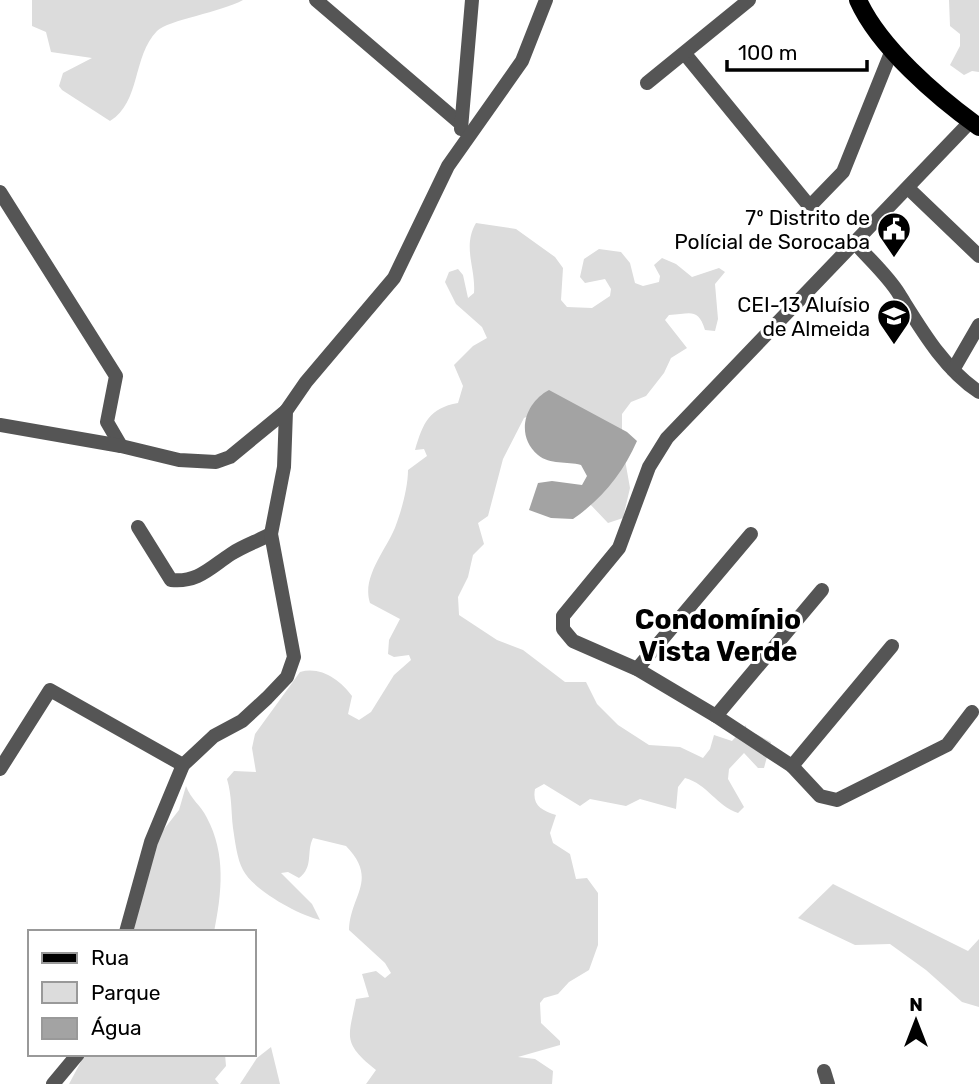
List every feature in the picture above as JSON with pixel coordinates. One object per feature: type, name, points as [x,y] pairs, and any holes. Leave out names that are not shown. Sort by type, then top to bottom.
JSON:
[{"type":"main road","points":[[858,0],[865,16],[892,50],[975,124]]},
{"type":"street","points":[[316,0],[461,124]]},
{"type":"street","points":[[459,148],[472,0]]},
{"type":"street","points":[[0,425],[121,446],[179,460],[216,462],[230,457],[245,446],[286,411],[306,382],[394,278],[459,148],[503,92],[522,61],[546,0]]},
{"type":"street","points":[[647,83],[749,0]]},
{"type":"street","points":[[685,54],[806,202],[812,204],[843,172],[892,50]]},
{"type":"street","points":[[972,712],[947,745],[837,800],[820,796],[792,766],[716,716],[637,669],[573,641],[562,623],[563,616],[619,548],[649,467],[667,438],[908,188],[975,124]]},
{"type":"street","points":[[908,188],[979,256]]},
{"type":"street","points":[[0,192],[117,376],[107,422],[121,446]]},
{"type":"street","points":[[856,244],[898,292],[913,320],[953,370],[979,392]]},
{"type":"street","points":[[953,370],[979,326]]},
{"type":"street","points":[[127,930],[151,842],[183,765],[214,736],[242,721],[287,677],[293,657],[292,635],[271,534],[284,467],[286,411]]},
{"type":"street","points":[[138,527],[171,580],[213,570],[230,554],[271,534]]},
{"type":"street","points":[[637,669],[751,534]]},
{"type":"street","points":[[716,716],[822,590]]},
{"type":"street","points":[[792,766],[892,646]]},
{"type":"street","points":[[0,769],[50,690],[183,765]]},
{"type":"street","points":[[53,1084],[76,1056]]},
{"type":"green space","points":[[32,0],[243,0],[172,23],[157,31],[143,53],[127,103],[110,121],[59,86],[63,73],[92,58],[51,52],[46,32],[32,26]]},
{"type":"green space","points":[[949,0],[979,0],[979,72],[972,71],[964,75],[950,65],[960,46],[960,34],[950,26]]},
{"type":"green space","points":[[476,223],[516,229],[555,257],[563,268],[561,300],[567,307],[592,308],[610,296],[611,289],[605,279],[585,283],[580,277],[584,259],[599,249],[621,252],[630,263],[635,283],[643,286],[659,282],[660,276],[654,265],[662,258],[676,264],[692,277],[719,268],[725,272],[715,284],[718,319],[715,331],[705,330],[699,318],[692,313],[669,315],[665,320],[687,348],[671,358],[664,373],[646,396],[631,402],[622,414],[622,443],[630,488],[623,518],[608,523],[588,502],[586,443],[539,412],[524,418],[503,459],[488,516],[478,523],[484,544],[473,555],[468,577],[458,597],[459,615],[497,640],[523,650],[565,682],[586,682],[597,704],[618,725],[649,745],[680,747],[703,758],[710,749],[714,735],[732,741],[746,725],[747,743],[756,734],[771,742],[764,768],[758,768],[744,753],[729,769],[728,779],[744,807],[738,813],[700,785],[685,778],[678,787],[676,809],[640,799],[626,806],[590,799],[580,806],[544,784],[535,789],[536,803],[556,815],[550,833],[553,843],[570,854],[576,879],[587,878],[598,893],[598,945],[589,970],[569,982],[558,994],[544,998],[540,1003],[541,1023],[560,1041],[560,1045],[518,1057],[535,1059],[553,1071],[552,1084],[366,1084],[376,1070],[357,1052],[350,1038],[356,999],[369,997],[362,974],[376,971],[385,978],[391,973],[385,963],[349,930],[362,878],[356,858],[346,846],[313,838],[304,874],[299,878],[288,872],[281,873],[312,904],[320,920],[289,908],[257,886],[243,870],[232,822],[227,779],[234,771],[256,772],[252,748],[255,734],[300,672],[315,671],[336,680],[352,696],[348,714],[359,720],[371,712],[394,675],[411,660],[409,655],[394,657],[388,654],[389,640],[400,619],[370,603],[369,583],[398,519],[408,470],[427,456],[424,449],[415,450],[424,425],[440,409],[458,403],[463,386],[454,365],[473,346],[487,338],[482,327],[456,304],[445,282],[449,272],[458,269],[463,275],[468,298],[474,293],[470,241]]},
{"type":"green space","points":[[186,786],[207,818],[217,845],[221,874],[214,930],[123,930],[140,860],[179,810]]},
{"type":"green space","points":[[833,884],[968,951],[979,939],[979,1007],[962,1002],[926,970],[890,944],[855,945],[798,918]]},
{"type":"green space","points":[[271,1047],[280,1084],[240,1084],[257,1058]]},
{"type":"green space","points":[[84,1056],[225,1056],[226,1066],[215,1079],[219,1084],[69,1084]]},
{"type":"water","points":[[549,390],[627,432],[637,441],[611,485],[573,519],[551,518],[529,510],[538,483],[552,481],[582,485],[587,476],[581,465],[553,462],[538,455],[526,438],[529,410],[541,395]]},
{"type":"place","name":"7º Distrito de Polícial de Sorocaba","points":[[894,259]]},
{"type":"place","name":"CEI-13 Aluísio de Almeida","points":[[894,346]]},
{"type":"district","name":"Condomínio Vista Verde","points":[[718,635]]}]
